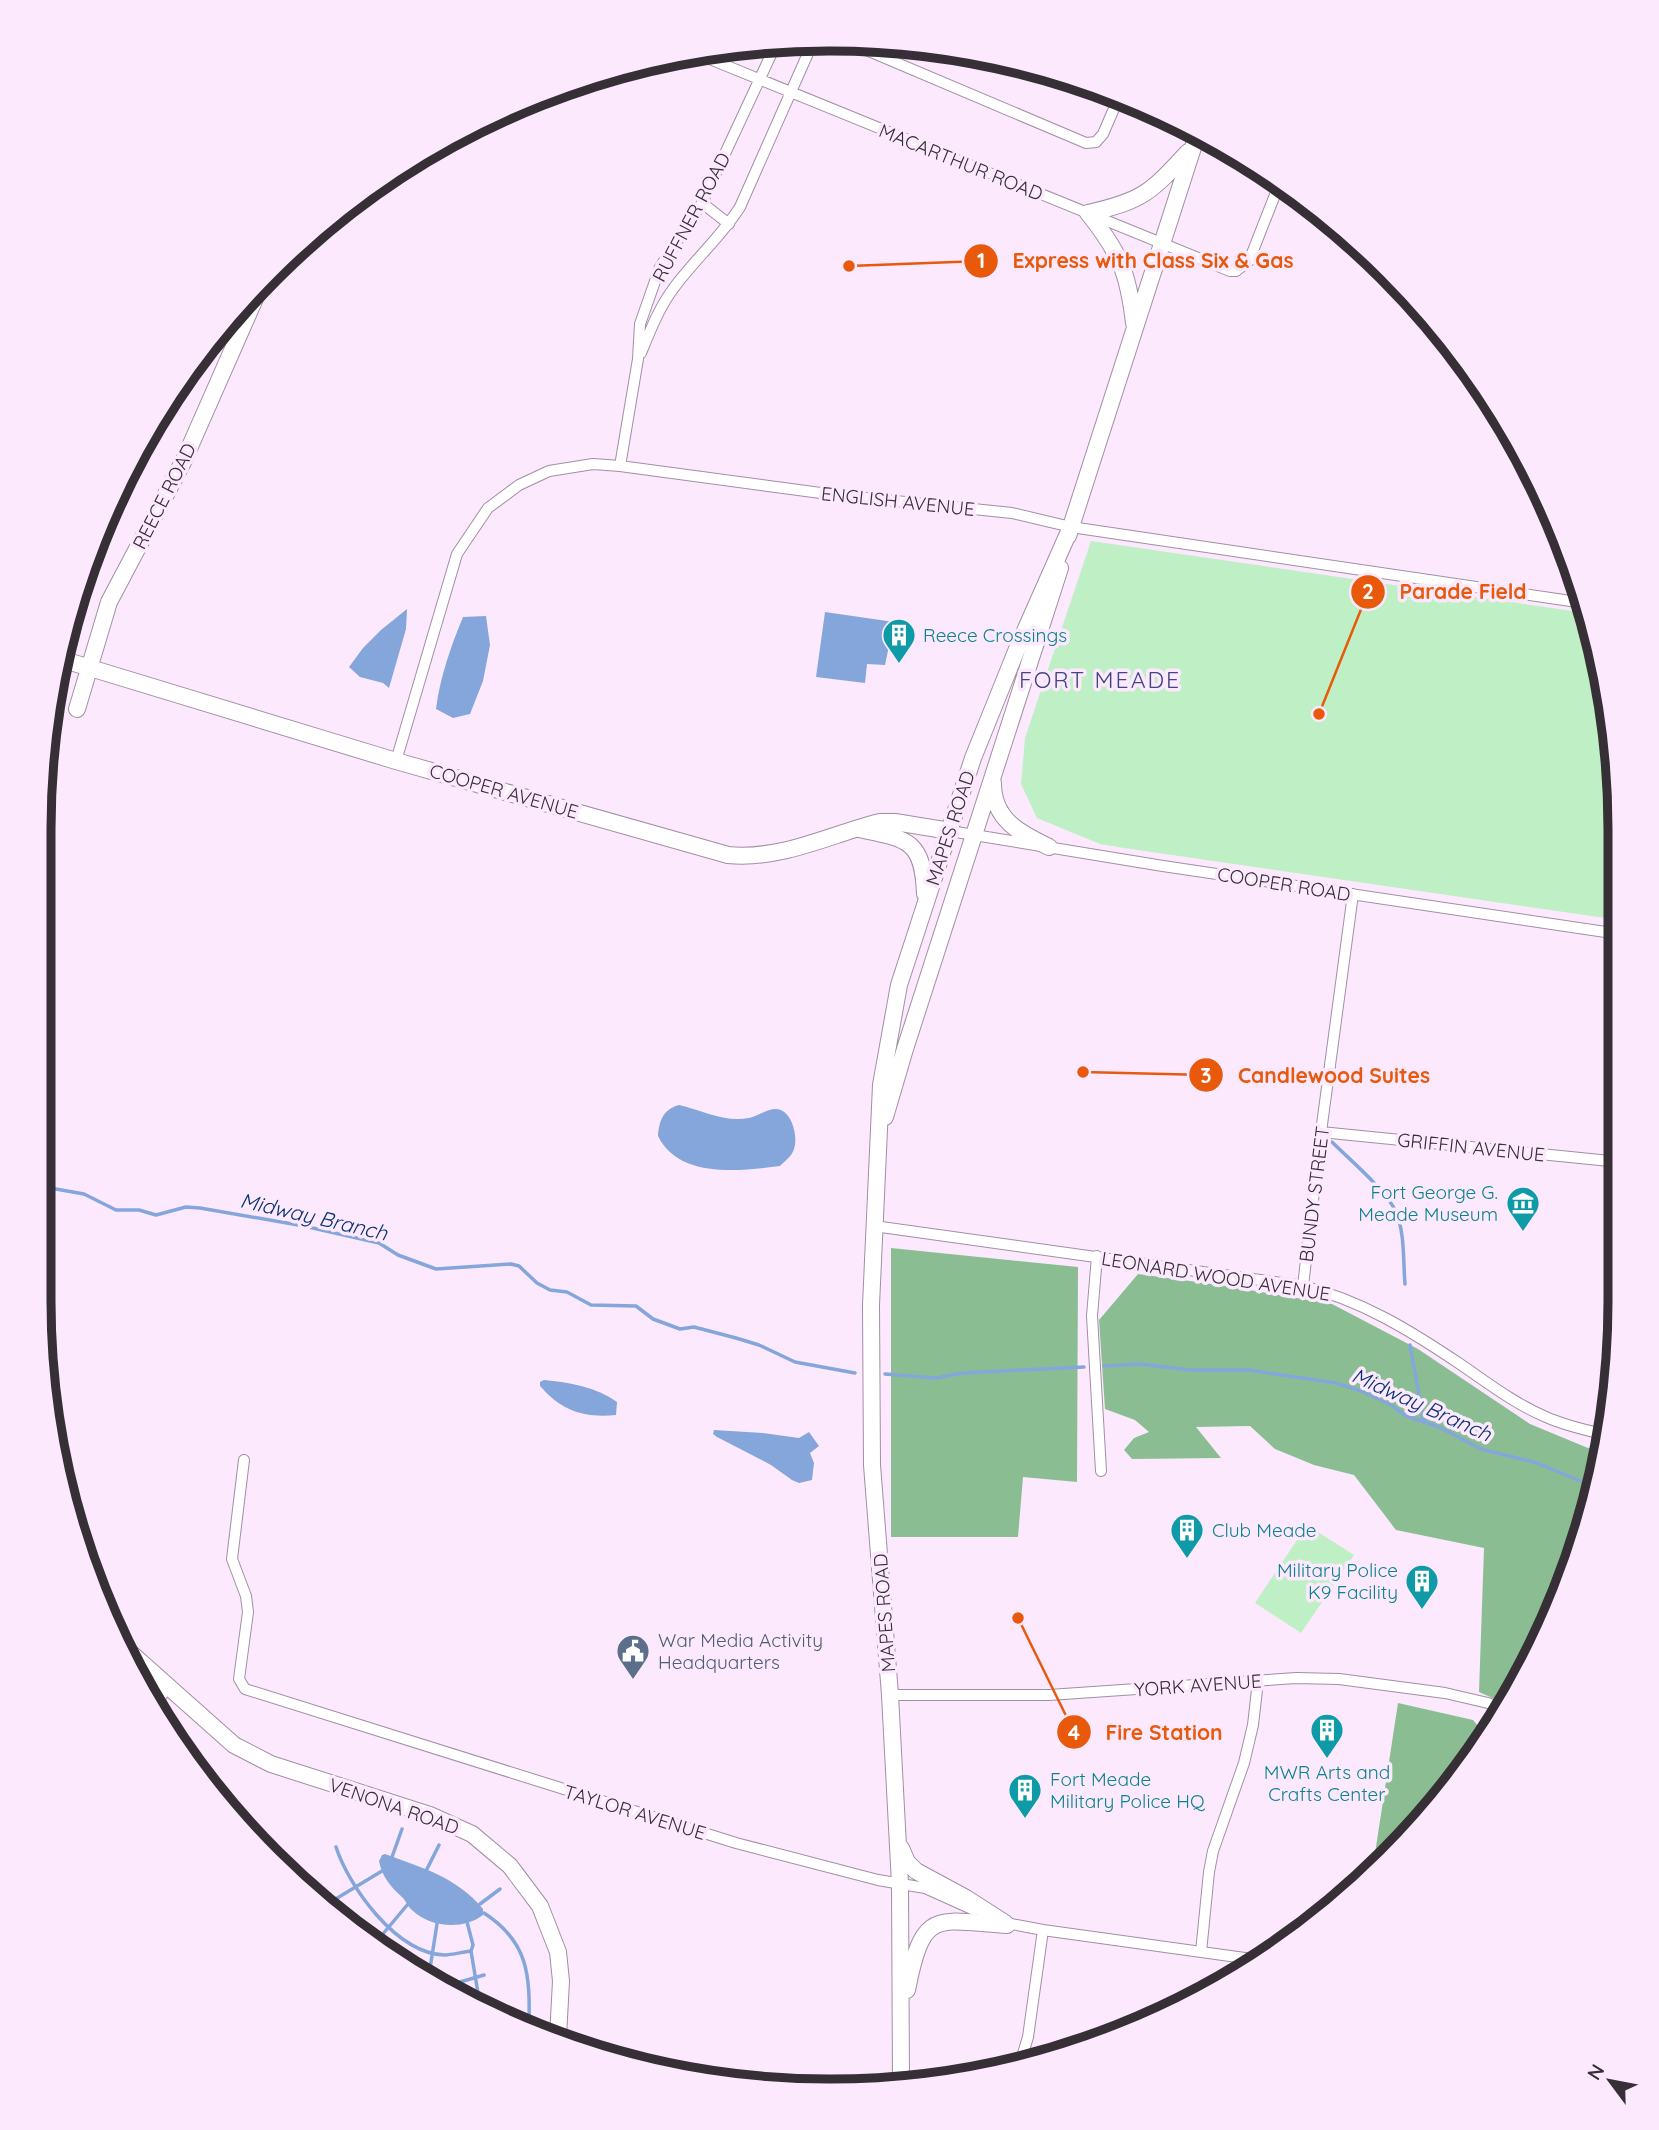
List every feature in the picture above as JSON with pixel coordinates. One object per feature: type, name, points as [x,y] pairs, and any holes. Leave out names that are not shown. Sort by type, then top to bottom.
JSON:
[{"type":"street","name":"RUFFNER ROAD","points":[[638,359],[673,288],[729,224],[740,207],[809,51]]},
{"type":"street","points":[[871,52],[1086,143],[1096,142],[1103,134],[1115,105]]},
{"type":"street","name":"RUFFNER ROAD","points":[[620,466],[638,359],[640,324],[660,267],[702,203],[772,53]]},
{"type":"street","points":[[713,60],[760,80]]},
{"type":"street","name":"MACARTHUR ROAD","points":[[760,80],[1230,271],[1236,271],[1249,261],[1276,192]]},
{"type":"street","name":"MAPES ROAD","points":[[878,1143],[905,1049],[1055,591],[1071,527],[1194,142]]},
{"type":"street","points":[[1134,331],[1130,292],[1119,256],[1088,213],[1126,204],[1141,197],[1156,187],[1192,148]]},
{"type":"street","points":[[702,203],[729,224]]},
{"type":"street","points":[[657,277],[673,288]]},
{"type":"street","name":"REECE ROAD","points":[[76,709],[109,602],[184,460],[250,309]]},
{"type":"street","name":"ENGLISH AVENUE","points":[[396,761],[457,554],[488,508],[519,485],[550,471],[593,464],[828,494],[1012,513],[1071,527],[1574,603]]},
{"type":"street","name":"MAPES ROAD","points":[[901,2076],[898,1838],[873,1465],[872,1305],[881,1085],[899,985],[974,758],[1071,527]]},
{"type":"street","name":"COOPER AVENUE","points":[[70,662],[396,761],[727,855],[753,857],[779,853],[880,822],[950,831]]},
{"type":"street","points":[[993,779],[993,793],[1005,821],[1049,848]]},
{"type":"street","points":[[857,828],[903,839],[914,848],[922,864],[926,903]]},
{"type":"street","name":"COOPER ROAD","points":[[950,831],[1608,932]]},
{"type":"street","name":"BUNDY STREET","points":[[1303,1286],[1353,894]]},
{"type":"street","name":"GRIFFIN AVENUE","points":[[1321,1132],[1608,1160]]},
{"type":"street","name":"LEONARD WOOD AVENUE","points":[[874,1226],[1303,1286],[1347,1299],[1381,1315],[1529,1409],[1564,1424],[1597,1432]]},
{"type":"street","points":[[1097,1256],[1092,1316],[1101,1471]]},
{"type":"street","name":"TAYLOR AVENUE","points":[[244,1460],[232,1559],[247,1604],[239,1679],[245,1689],[736,1843],[934,1891],[1007,1924],[1246,1958]]},
{"type":"street","name":"VENONA ROAD","points":[[140,1662],[216,1731],[247,1751],[271,1764],[430,1815],[472,1833],[510,1866],[540,1906],[558,1952],[561,1981],[558,2030]]},
{"type":"street","name":"YORK AVENUE","points":[[890,1695],[1049,1695],[1296,1678],[1378,1683],[1467,1697],[1494,1706]]},
{"type":"street","points":[[1201,1952],[1213,1851],[1244,1763],[1253,1725],[1258,1681]]},
{"type":"street","points":[[160,1698],[167,1687]]},
{"type":"street","points":[[898,1838],[907,1862],[916,1871],[1007,1924]]},
{"type":"street","points":[[901,2024],[916,1955],[927,1931],[938,1923],[947,1921],[1007,1924]]},
{"type":"street","points":[[1023,2055],[1028,2037],[1043,1930]]},
{"type":"green space","points":[[1091,541],[1577,612],[1602,728],[1607,779],[1608,918],[1100,844],[1037,818],[1021,784],[1025,738]]},
{"type":"green space","points":[[891,1248],[1078,1267],[1077,1482],[1023,1477],[1018,1537],[891,1537]]},
{"type":"green space","points":[[1138,1274],[1332,1304],[1418,1349],[1530,1424],[1594,1449],[1582,1502],[1549,1599],[1528,1645],[1498,1700],[1479,1692],[1484,1548],[1396,1530],[1354,1475],[1314,1465],[1275,1449],[1250,1426],[1196,1427],[1221,1458],[1132,1459],[1124,1450],[1134,1438],[1149,1432],[1135,1420],[1105,1409],[1099,1320]]},
{"type":"green space","points":[[1307,1525],[1354,1555],[1301,1633],[1255,1603]]},
{"type":"green space","points":[[1398,1703],[1473,1720],[1480,1728],[1447,1775],[1375,1856]]},
{"type":"water","points":[[407,609],[406,629],[389,688],[383,683],[360,677],[349,667],[381,630]]},
{"type":"water","points":[[825,612],[894,622],[885,665],[867,664],[865,683],[816,677]]},
{"type":"water","points":[[486,616],[490,645],[483,681],[470,714],[453,718],[436,709],[446,662],[463,617]]},
{"type":"water","points":[[679,1105],[731,1119],[749,1118],[769,1110],[781,1110],[789,1117],[794,1127],[793,1152],[780,1166],[747,1169],[712,1169],[680,1160],[658,1136],[663,1116]]},
{"type":"water","points":[[544,1380],[573,1384],[600,1393],[617,1402],[616,1415],[583,1414],[565,1407],[540,1386],[540,1382]]},
{"type":"water","points":[[714,1430],[799,1438],[809,1432],[819,1446],[810,1453],[814,1463],[812,1480],[799,1483],[792,1480],[771,1465],[717,1437],[713,1434]]},
{"type":"water","points":[[385,1854],[450,1881],[473,1898],[483,1909],[483,1915],[457,1925],[437,1923],[419,1916],[385,1877],[379,1861]]},
{"type":"waterway","points":[[1332,1142],[1377,1185],[1396,1212],[1402,1238],[1405,1284]]},
{"type":"waterway","name":"Midway Branch","points":[[51,1188],[84,1194],[116,1210],[139,1210],[156,1215],[186,1207],[200,1208],[304,1226],[379,1243],[398,1255],[436,1269],[511,1264],[519,1266],[537,1283],[550,1290],[567,1292],[591,1305],[636,1306],[653,1319],[680,1329],[694,1327],[759,1345],[795,1362],[855,1373]]},
{"type":"waterway","points":[[1410,1345],[1424,1422]]},
{"type":"waterway","name":"Midway Branch","points":[[1104,1366],[1140,1364],[1190,1370],[1248,1370],[1336,1383],[1361,1391],[1391,1405],[1406,1416],[1439,1427],[1481,1449],[1537,1463],[1586,1483]]},
{"type":"waterway","name":"Midway Branch","points":[[885,1374],[936,1378],[963,1373],[1084,1367]]},
{"type":"waterway","points":[[392,1857],[402,1829]]},
{"type":"waterway","points":[[427,1869],[439,1845]]},
{"type":"waterway","points":[[336,1847],[342,1863],[363,1898],[392,1930],[409,1943],[444,1955],[471,1951],[473,1945],[467,1922]]},
{"type":"waterway","points":[[333,1900],[382,1871]]},
{"type":"waterway","points":[[315,1881],[321,1890]]},
{"type":"waterway","points":[[480,1904],[500,1889]]},
{"type":"waterway","points":[[381,1936],[408,1904]]},
{"type":"waterway","points":[[484,1913],[510,1936],[524,1962],[529,1991],[529,2019]]},
{"type":"waterway","points":[[430,1969],[437,1924]]},
{"type":"waterway","points":[[471,1951],[478,1995]]},
{"type":"waterway","points":[[454,1982],[484,1975]]},
{"type":"place","name":"Express with Class Six & Gas","points":[[849,266]]},
{"type":"place","name":"Reece Crossings","points":[[899,665]]},
{"type":"place","name":"Parade Field","points":[[1319,714]]},
{"type":"place","name":"Candlewood Suites","points":[[1083,1072]]},
{"type":"place","name":"Fort George G. Meade Museum","points":[[1523,1233]]},
{"type":"place","name":"Club Meade","points":[[1187,1560]]},
{"type":"place","name":"Military Police K9 Facility","points":[[1422,1611]]},
{"type":"place","name":"Fire Station","points":[[1018,1618]]},
{"type":"place","name":"War Media Activity Headquarters","points":[[633,1681]]},
{"type":"place","name":"MWR Arts and Crafts Center","points":[[1327,1760]]},
{"type":"place","name":"Fort Meade Military Police HQ","points":[[1025,1820]]},
{"type":"district","name":"FORT MEADE","points":[[1100,679]]}]
